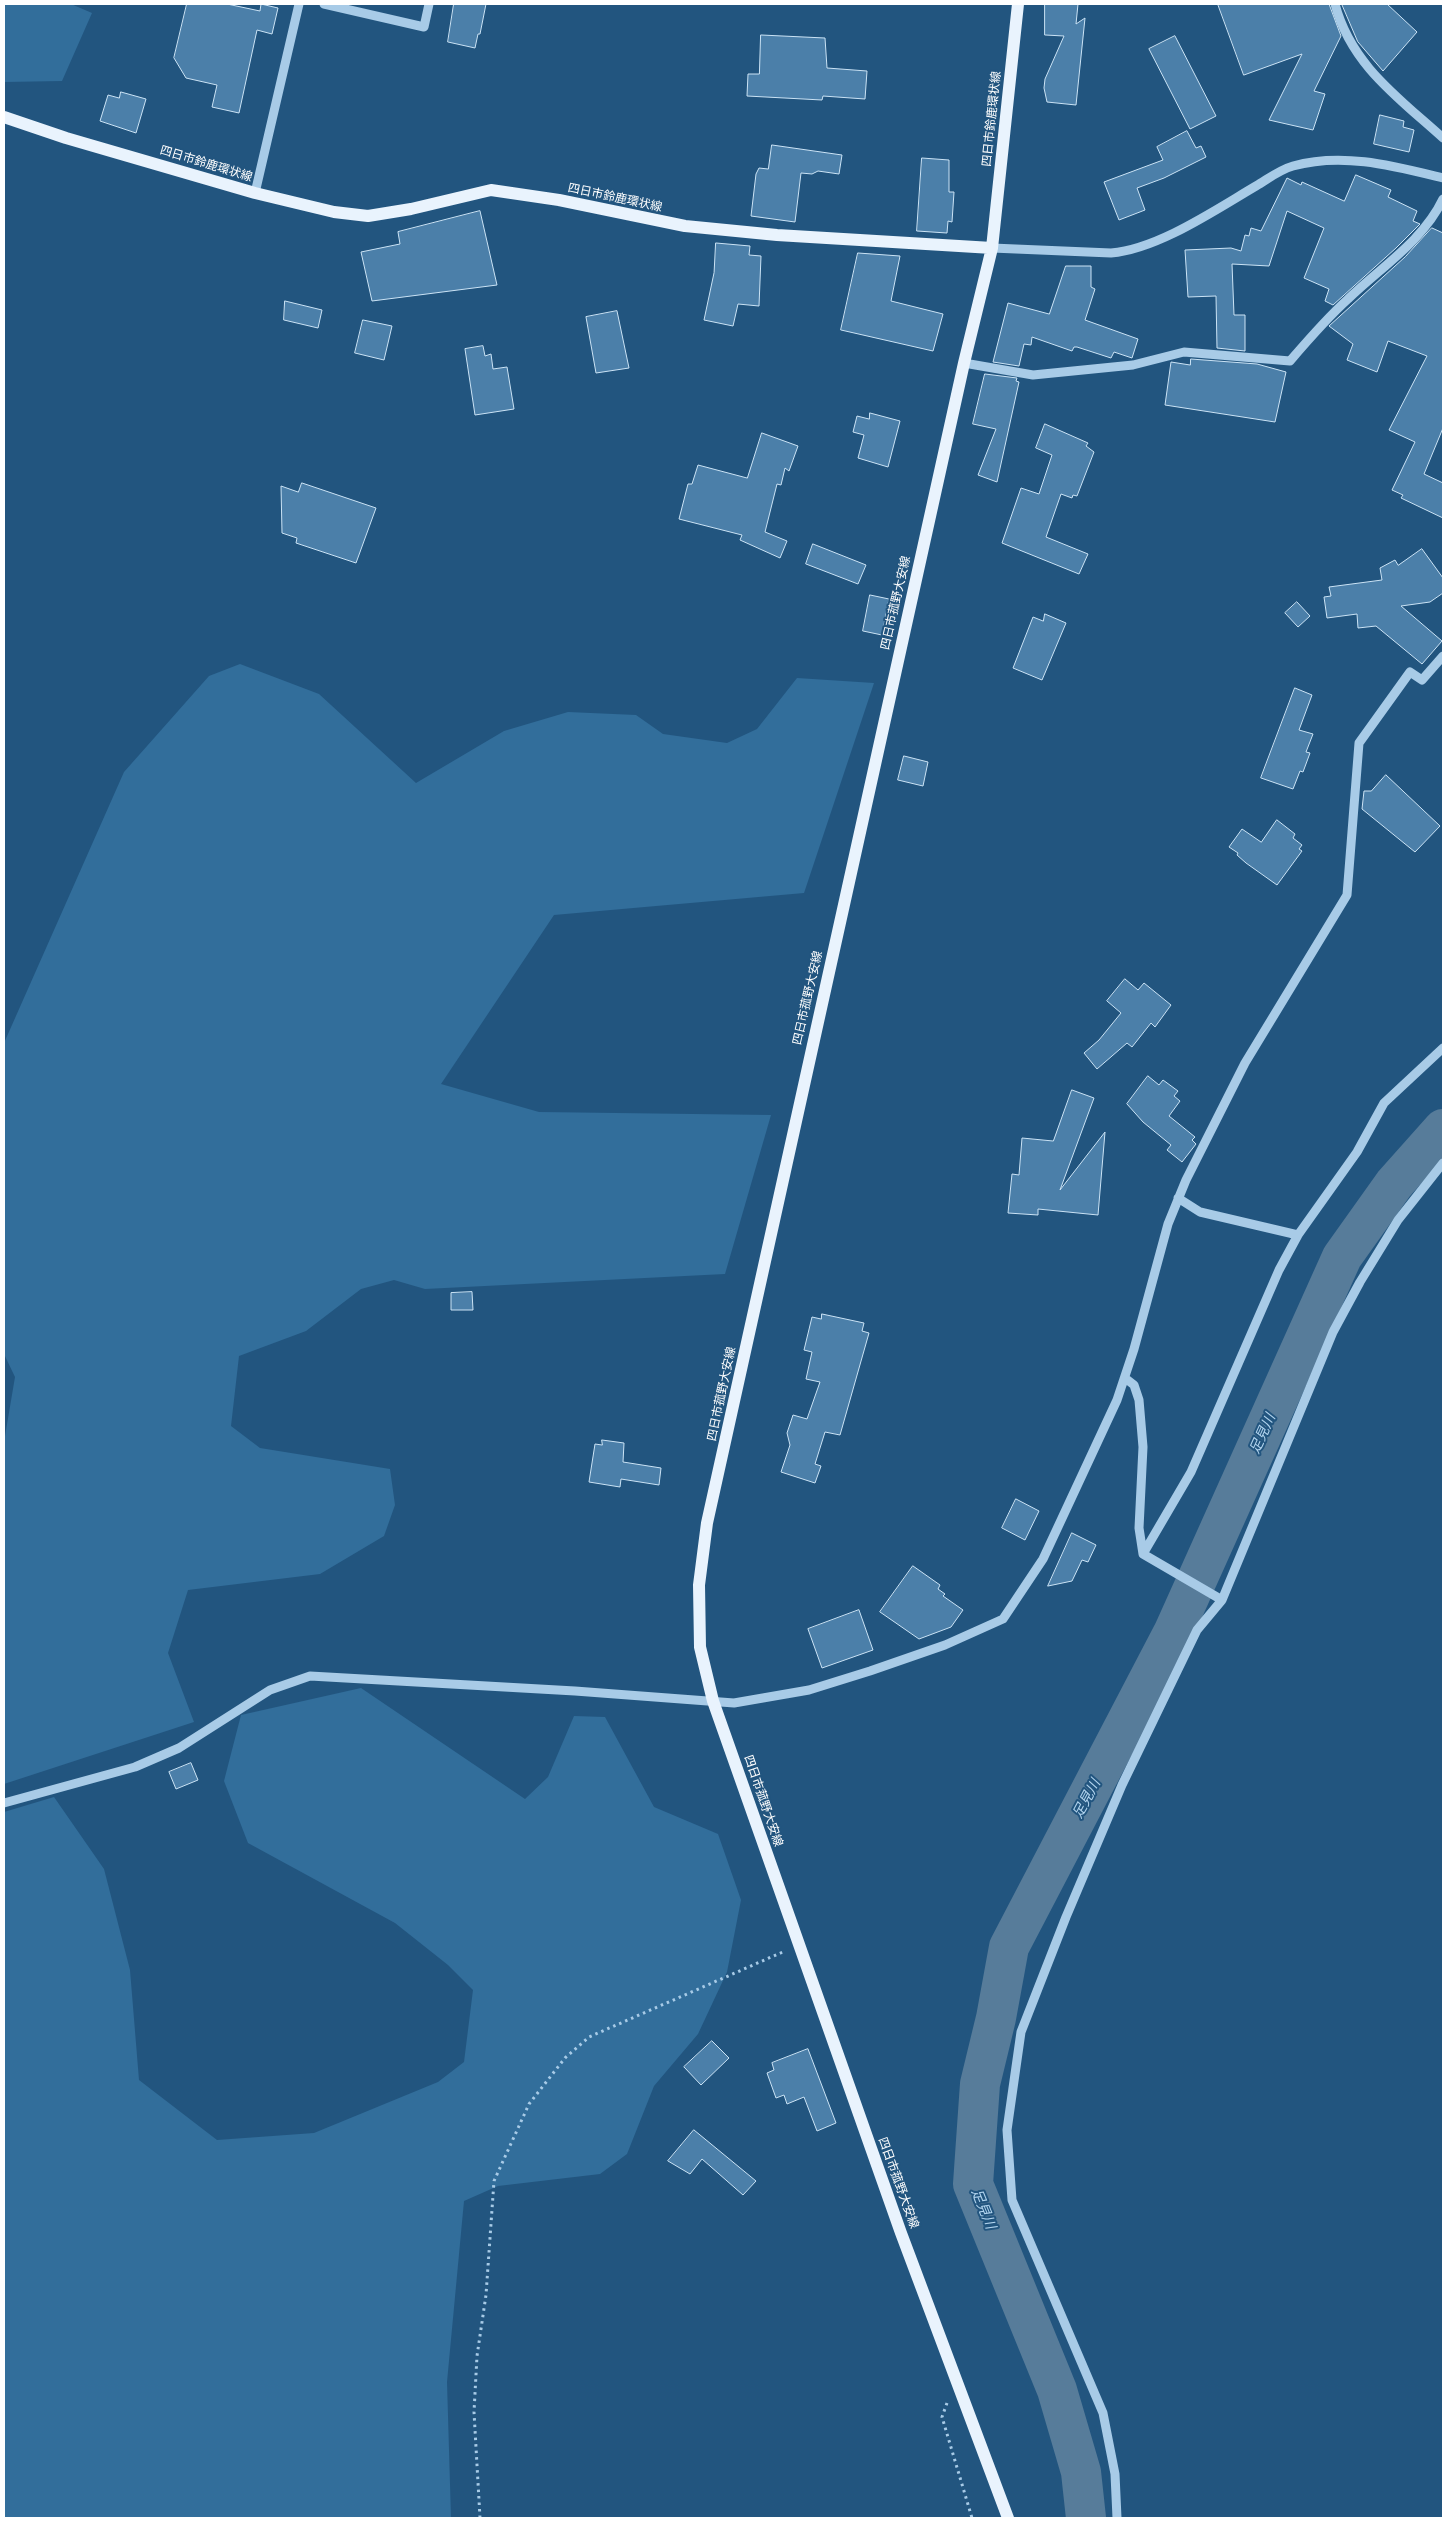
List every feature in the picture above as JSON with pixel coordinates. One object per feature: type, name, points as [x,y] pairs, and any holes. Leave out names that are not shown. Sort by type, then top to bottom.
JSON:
[{"type":"main road","name":"四日市鈴鹿環状線","points":[[4,117],[66,138],[255,193],[334,212],[368,216],[411,209],[491,190],[551,198],[685,226],[777,235],[992,248],[1018,4]]},
{"type":"main road","name":"四日市菰野大安線","points":[[992,248],[964,363],[707,1522],[699,1585],[700,1647],[713,1701],[898,2224],[1008,2518]]},
{"type":"street","points":[[255,193],[300,4]]},
{"type":"street","points":[[324,4],[424,27],[429,4]]},
{"type":"street","points":[[1335,4],[1343,31],[1355,52],[1371,73],[1443,138]]},
{"type":"street","points":[[992,248],[1126,252],[1165,237],[1277,172],[1309,162],[1352,160],[1393,166],[1443,178]]},
{"type":"street","points":[[964,363],[1033,375],[1134,365],[1184,352],[1290,361],[1348,298],[1412,242],[1435,215],[1443,198]]},
{"type":"street","points":[[4,1803],[135,1767],[179,1748],[270,1690],[310,1676],[734,1703],[809,1690],[945,1646],[1003,1619],[1020,1595],[1054,1536],[1125,1378],[1168,1224],[1178,1198],[1245,1064],[1347,895],[1359,743],[1410,672],[1422,680],[1443,656]]},
{"type":"street","points":[[1143,1554],[1191,1472],[1279,1270],[1298,1235],[1357,1152],[1384,1103],[1443,1048]]},
{"type":"street","points":[[1117,2518],[1115,2474],[1103,2413],[1012,2200],[1007,2130],[1020,2032],[1122,1785],[1197,1630],[1222,1600],[1333,1332],[1360,1282],[1398,1220],[1443,1163]]},
{"type":"street","points":[[1178,1198],[1200,1212],[1298,1235]]},
{"type":"street","points":[[1125,1378],[1134,1385],[1139,1400],[1144,1447],[1139,1528],[1143,1554]]},
{"type":"street","points":[[1143,1554],[1222,1600]]},
{"type":"path","points":[[480,2518],[474,2412],[477,2356],[491,2238],[494,2180],[529,2104],[564,2058],[589,2037],[799,1945]]},
{"type":"path","points":[[955,2376],[942,2417],[972,2518]]},
{"type":"shaded area","points":[[4,4],[71,4],[92,13],[62,81],[4,82]]},
{"type":"shaded area","points":[[240,664],[319,694],[416,783],[504,731],[568,712],[636,715],[663,734],[727,743],[757,729],[797,678],[874,683],[804,893],[554,915],[441,1084],[539,1112],[771,1115],[725,1274],[425,1289],[394,1280],[361,1289],[306,1331],[239,1356],[231,1426],[260,1448],[390,1469],[395,1505],[384,1536],[320,1574],[188,1590],[168,1653],[194,1722],[4,1784],[4,1442],[15,1377],[4,1354],[4,1043],[124,772],[209,676]]},
{"type":"shaded area","points":[[361,1688],[525,1799],[548,1777],[574,1716],[605,1717],[654,1807],[718,1834],[741,1900],[727,1972],[698,2034],[654,2086],[627,2154],[600,2174],[498,2186],[464,2201],[447,2382],[451,2518],[4,2518],[4,1812],[54,1797],[104,1869],[130,1970],[139,2080],[217,2140],[314,2133],[438,2082],[464,2062],[473,1990],[448,1965],[395,1923],[248,1843],[224,1781],[241,1715]]},
{"type":"building","points":[[187,4],[227,4],[260,11],[261,4],[278,8],[272,34],[257,30],[239,113],[212,107],[217,85],[186,78],[174,58]]},
{"type":"building","points":[[454,4],[486,4],[475,48],[448,42]]},
{"type":"building","points":[[1045,4],[1078,4],[1076,24],[1085,18],[1076,105],[1047,102],[1044,88],[1045,79],[1064,36],[1045,35]]},
{"type":"building","points":[[1218,4],[1329,4],[1341,36],[1314,91],[1325,94],[1313,130],[1269,120],[1302,54],[1244,75]]},
{"type":"building","points":[[1342,4],[1387,4],[1417,32],[1383,71],[1358,42]]},
{"type":"building","points":[[761,35],[825,38],[827,68],[867,71],[865,99],[823,96],[822,100],[747,96],[748,74],[759,74]]},
{"type":"building","points":[[1175,36],[1216,116],[1190,129],[1149,49]]},
{"type":"building","points":[[121,92],[146,99],[136,133],[100,121],[108,95],[119,98]]},
{"type":"building","points":[[1380,115],[1404,121],[1403,127],[1414,130],[1409,152],[1374,144]]},
{"type":"building","points":[[1187,131],[1196,148],[1201,146],[1206,157],[1164,178],[1137,188],[1145,210],[1119,220],[1104,182],[1163,160],[1157,147]]},
{"type":"building","points":[[772,145],[842,155],[839,174],[818,171],[812,174],[801,173],[795,222],[751,216],[756,174],[759,168],[768,169]]},
{"type":"building","points":[[922,158],[949,160],[949,192],[954,192],[952,222],[948,221],[947,233],[917,231]]},
{"type":"building","points":[[1356,175],[1391,190],[1388,197],[1417,211],[1413,221],[1420,224],[1333,305],[1325,301],[1329,289],[1304,278],[1324,228],[1287,211],[1269,266],[1232,264],[1234,315],[1245,315],[1245,351],[1217,348],[1216,296],[1188,297],[1185,250],[1231,248],[1241,251],[1245,235],[1249,236],[1251,228],[1261,231],[1287,178],[1301,185],[1302,182],[1344,201]]},
{"type":"building","points":[[480,211],[497,285],[372,301],[361,252],[400,244],[398,232]]},
{"type":"building","points":[[1432,228],[1443,233],[1443,428],[1424,474],[1443,483],[1443,518],[1401,498],[1403,495],[1392,490],[1415,442],[1389,430],[1427,356],[1388,341],[1377,372],[1347,360],[1353,344],[1329,326],[1405,257]]},
{"type":"building","points":[[716,243],[750,246],[749,255],[761,256],[759,306],[738,304],[733,326],[704,320],[714,273]]},
{"type":"building","points":[[858,253],[900,256],[891,301],[943,314],[933,351],[841,330]]},
{"type":"building","points":[[1066,266],[1091,266],[1091,287],[1095,289],[1085,320],[1138,339],[1132,358],[1114,352],[1111,358],[1077,347],[1074,347],[1072,351],[1032,337],[1031,345],[1024,344],[1019,366],[993,362],[1008,303],[1049,314]]},
{"type":"building","points":[[285,301],[322,310],[318,328],[284,320]]},
{"type":"building","points":[[617,311],[629,368],[596,373],[586,317]]},
{"type":"building","points":[[363,320],[392,326],[384,360],[355,353]]},
{"type":"building","points":[[483,346],[485,356],[491,354],[493,369],[507,367],[514,409],[475,415],[465,349]]},
{"type":"building","points":[[1191,359],[1257,364],[1286,372],[1275,422],[1165,405],[1171,362],[1190,365]]},
{"type":"building","points":[[985,374],[1017,378],[1016,381],[1019,382],[997,482],[978,475],[996,429],[973,424]]},
{"type":"building","points":[[870,413],[900,421],[888,467],[858,458],[864,435],[853,432],[857,416],[869,419]]},
{"type":"building","points":[[1045,424],[1088,443],[1086,446],[1094,452],[1077,496],[1073,495],[1072,498],[1061,494],[1046,537],[1088,554],[1079,574],[1002,543],[1021,488],[1039,494],[1052,455],[1036,448]]},
{"type":"building","points":[[762,433],[798,446],[789,471],[785,468],[781,485],[777,484],[765,532],[787,541],[780,558],[740,540],[742,535],[679,519],[688,484],[692,484],[698,465],[747,478]]},
{"type":"building","points":[[302,483],[376,508],[356,563],[296,543],[297,538],[282,533],[281,486],[298,492]]},
{"type":"building","points":[[813,544],[866,565],[858,584],[806,564]]},
{"type":"building","points":[[1422,549],[1443,578],[1443,593],[1430,602],[1401,606],[1442,641],[1422,664],[1376,626],[1358,628],[1357,614],[1327,618],[1324,597],[1331,596],[1329,587],[1382,580],[1380,568],[1395,560],[1398,565]]},
{"type":"building","points":[[870,595],[889,599],[882,635],[863,631]]},
{"type":"building","points":[[1297,602],[1310,616],[1298,627],[1285,613]]},
{"type":"building","points":[[1045,614],[1066,623],[1042,680],[1013,668],[1033,617],[1043,621]]},
{"type":"building","points":[[1295,688],[1312,695],[1299,730],[1313,734],[1306,752],[1310,753],[1303,772],[1300,771],[1293,789],[1261,778]]},
{"type":"building","points":[[904,756],[928,762],[923,786],[898,780]]},
{"type":"building","points":[[1386,775],[1440,826],[1415,852],[1362,809],[1364,791],[1371,791]]},
{"type":"building","points":[[1277,820],[1295,834],[1293,838],[1302,845],[1299,849],[1302,851],[1277,885],[1246,863],[1237,855],[1238,853],[1229,847],[1242,829],[1261,842]]},
{"type":"building","points":[[1125,979],[1138,990],[1144,983],[1171,1005],[1155,1027],[1151,1023],[1132,1047],[1127,1043],[1097,1069],[1084,1053],[1099,1040],[1121,1013],[1107,1001]]},
{"type":"building","points":[[1148,1076],[1159,1085],[1163,1080],[1178,1091],[1174,1096],[1180,1101],[1169,1116],[1195,1137],[1192,1140],[1196,1144],[1182,1162],[1167,1150],[1171,1145],[1143,1122],[1127,1104]]},
{"type":"building","points":[[1072,1090],[1094,1098],[1060,1190],[1105,1132],[1098,1215],[1038,1209],[1038,1215],[1008,1213],[1012,1174],[1019,1175],[1022,1138],[1053,1141]]},
{"type":"building","points":[[472,1292],[473,1310],[451,1310],[451,1293]]},
{"type":"building","points":[[822,1314],[864,1323],[862,1331],[869,1333],[840,1435],[825,1432],[815,1464],[821,1466],[815,1483],[781,1472],[790,1445],[787,1433],[793,1415],[807,1419],[820,1382],[806,1379],[812,1352],[804,1350],[812,1317],[821,1319]]},
{"type":"building","points":[[602,1440],[624,1443],[623,1462],[661,1468],[659,1485],[621,1479],[620,1487],[589,1482],[595,1444],[602,1445]]},
{"type":"building","points":[[1016,1499],[1039,1511],[1025,1540],[1002,1528]]},
{"type":"building","points":[[1072,1533],[1096,1545],[1088,1562],[1082,1560],[1072,1581],[1048,1586]]},
{"type":"building","points":[[913,1566],[940,1585],[938,1589],[945,1594],[943,1596],[963,1610],[951,1627],[919,1639],[880,1612]]},
{"type":"building","points":[[859,1610],[873,1650],[822,1668],[808,1629]]},
{"type":"building","points":[[191,1763],[198,1780],[176,1789],[169,1772]]},
{"type":"building","points":[[712,2041],[729,2058],[701,2085],[684,2067]]},
{"type":"building","points":[[808,2049],[836,2123],[817,2131],[804,2097],[787,2104],[784,2095],[776,2098],[767,2073],[774,2070],[772,2063]]},
{"type":"building","points":[[694,2130],[756,2181],[743,2195],[702,2159],[690,2174],[668,2161]]},
{"type":"waterway","name":"足見川","points":[[1086,2518],[1081,2472],[1057,2390],[973,2184],[980,2084],[996,2018],[1009,1947],[1174,1631],[1342,1257],[1394,1184],[1443,1129]]}]
